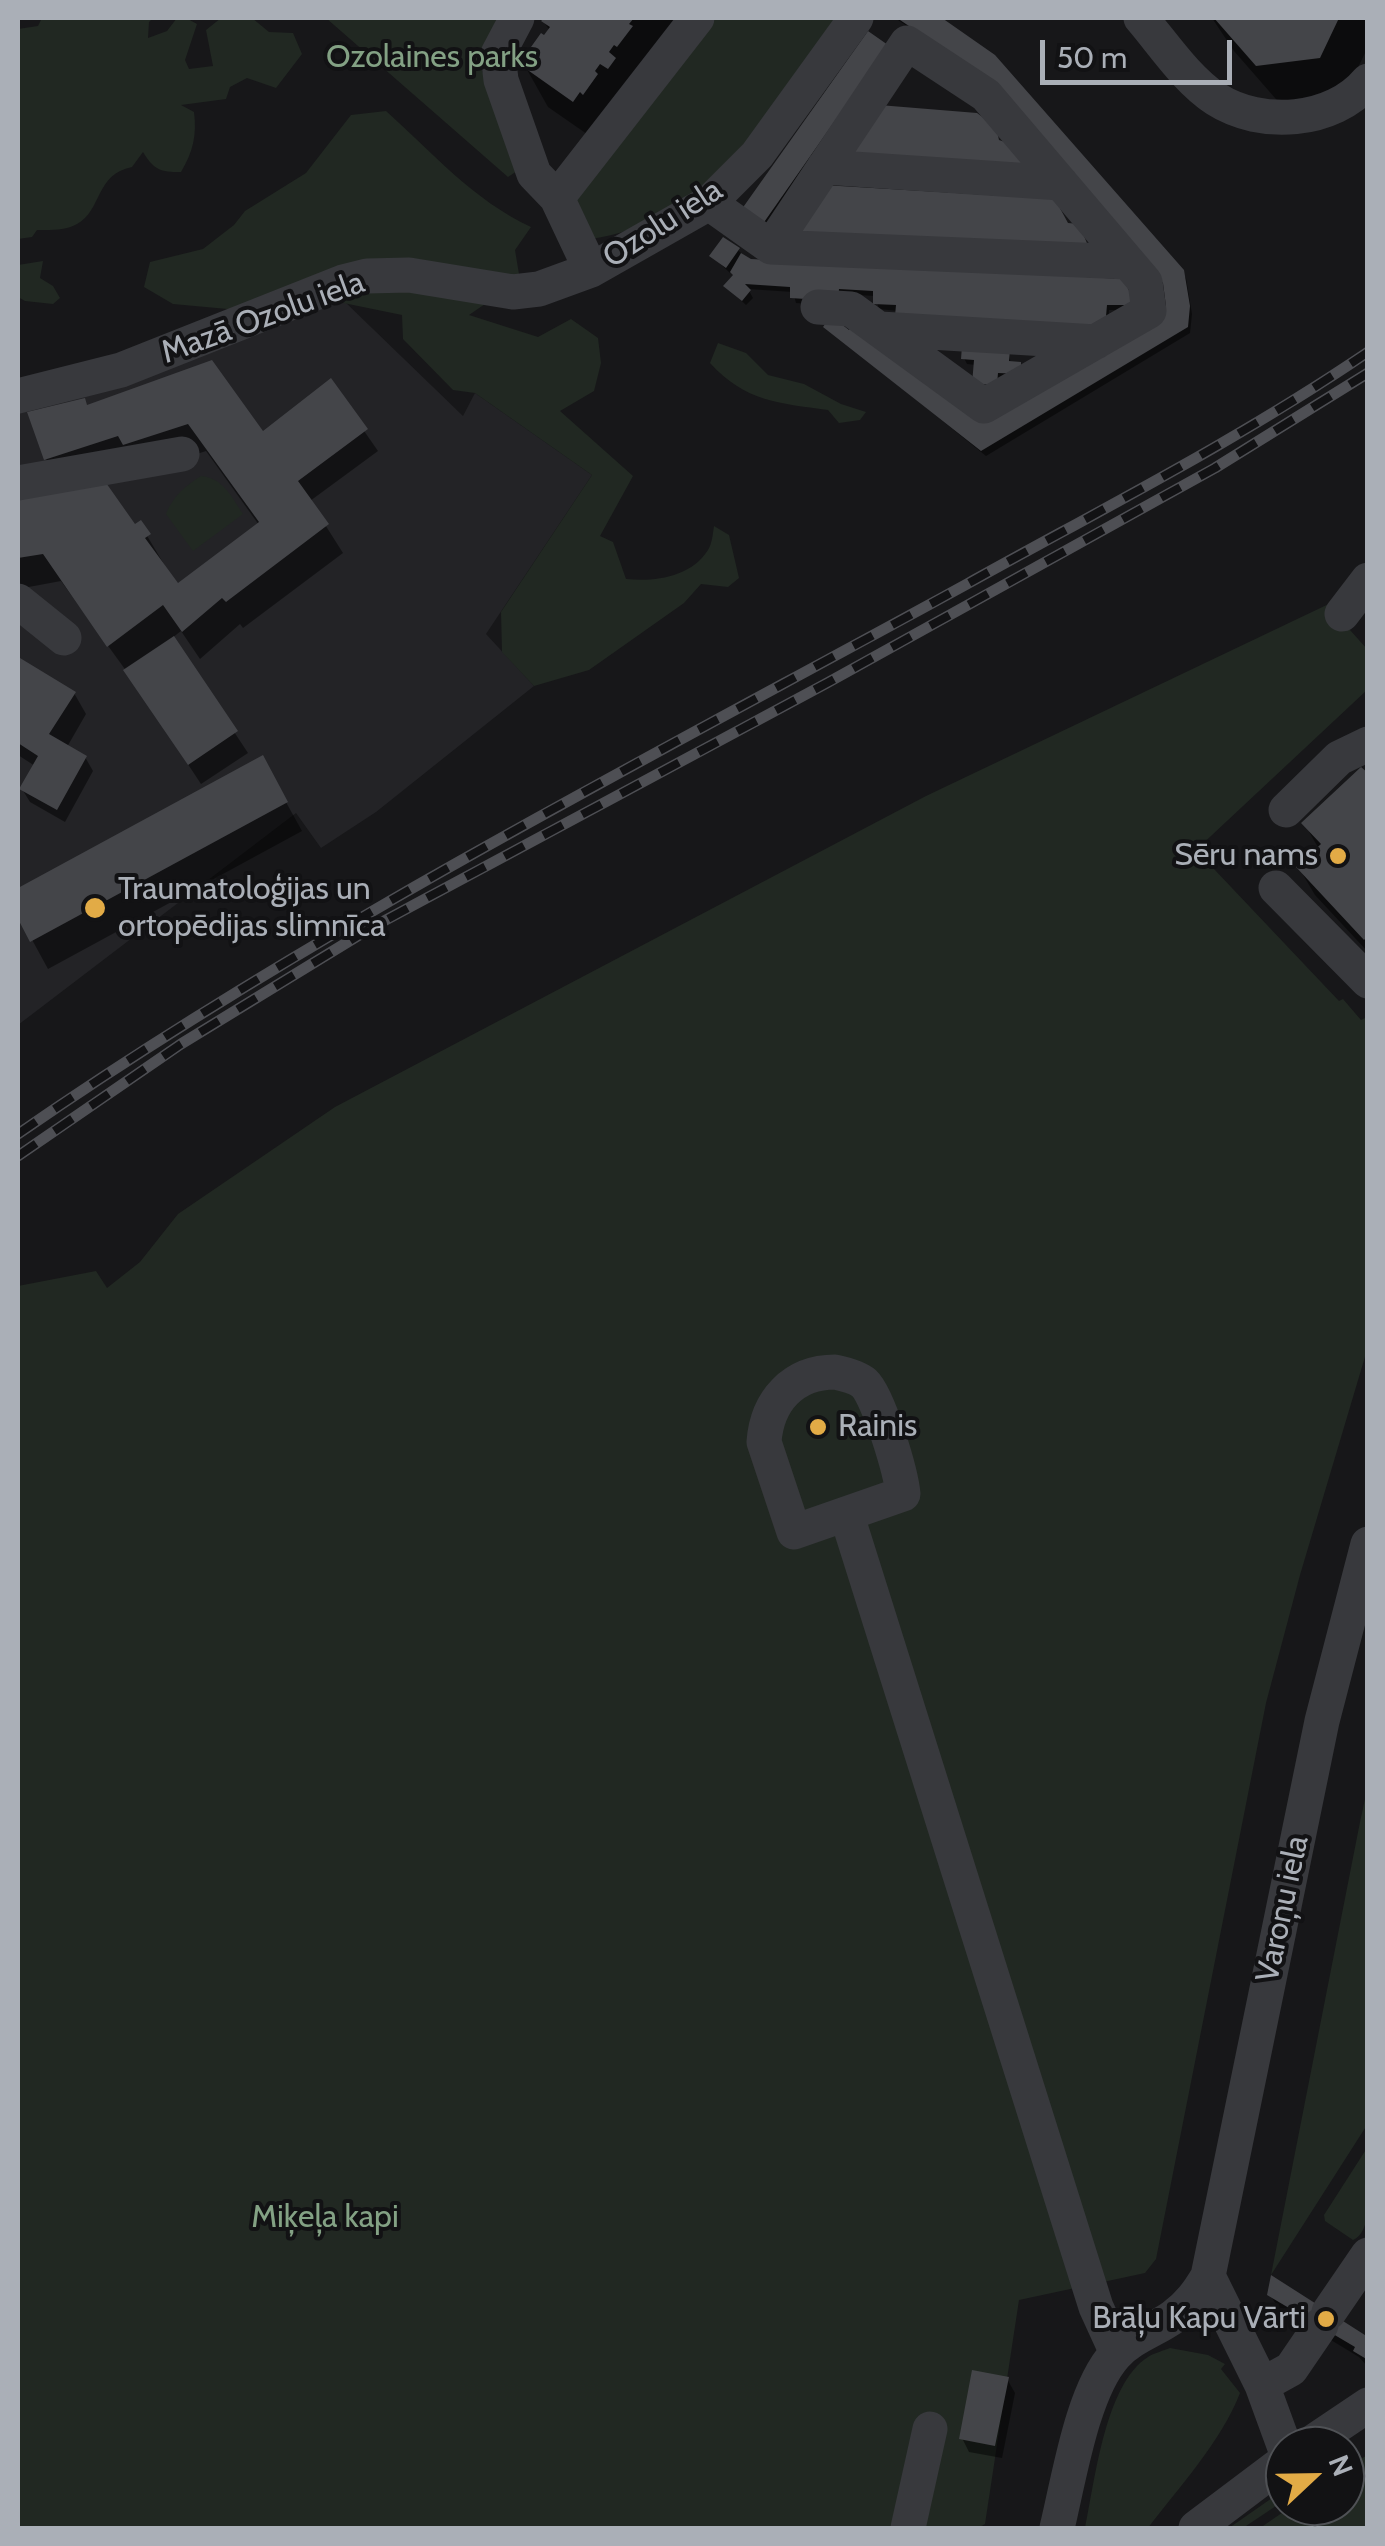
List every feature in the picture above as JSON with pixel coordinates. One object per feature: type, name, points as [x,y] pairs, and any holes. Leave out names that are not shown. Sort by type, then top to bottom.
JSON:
[{"type":"street","points":[[517,18],[498,54],[501,80],[534,174],[557,198],[592,270]]},
{"type":"street","points":[[557,198],[697,18]]},
{"type":"street","points":[[1141,18],[1194,81],[1217,100],[1244,112],[1315,116],[1342,104],[1368,81]]},
{"type":"street","points":[[818,308],[851,309],[984,406],[1149,311],[1145,282],[986,95],[866,19]]},
{"type":"street","name":"Ozolu iela","points":[[513,292],[538,289],[592,270],[709,203],[757,155],[866,19]]},
{"type":"street","points":[[771,247],[907,43]]},
{"type":"street","points":[[824,168],[1061,183]]},
{"type":"street","points":[[709,203],[771,247],[1128,262]]},
{"type":"street","name":"Mazā Ozolu iela","points":[[18,396],[121,370],[367,276],[409,275],[513,292]]},
{"type":"street","points":[[879,329],[1096,342]]},
{"type":"street","points":[[18,483],[182,454]]},
{"type":"street","points":[[1342,614],[1368,580]]},
{"type":"street","points":[[18,601],[64,638]]},
{"type":"street","points":[[1286,810],[1339,758],[1368,744]]},
{"type":"street","points":[[1276,888],[1368,981]]},
{"type":"street","points":[[835,1372],[868,1387],[903,1488],[900,1497],[847,1516],[798,1532],[792,1530],[764,1442],[770,1410],[786,1389],[813,1374],[835,1372]]},
{"type":"street","points":[[847,1516],[1096,2307],[1117,2353]]},
{"type":"street","name":"Varoņu iela","points":[[1057,2528],[1096,2382],[1117,2353],[1194,2300],[1208,2276],[1322,1721],[1368,1544]]},
{"type":"street","points":[[1262,2385],[1291,2369],[1368,2255]]},
{"type":"street","points":[[1208,2276],[1262,2385],[1277,2426]]},
{"type":"street","points":[[1337,2426],[1368,2405]]},
{"type":"street","points":[[908,2528],[930,2430]]},
{"type":"street","points":[[1196,2528],[1265,2477]]},
{"type":"shaded area","points":[[343,300],[463,416],[475,393],[592,475],[486,634],[534,686],[376,812],[321,848],[296,813],[18,1025],[18,410]]},
{"type":"green space","points":[[42,18],[153,18],[148,38],[167,31],[177,18],[186,18],[197,24],[185,60],[189,69],[213,66],[206,30],[221,18],[252,18],[269,32],[293,33],[302,54],[276,88],[247,78],[230,87],[226,99],[181,105],[194,112],[195,128],[181,172],[158,169],[143,152],[132,167],[111,177],[91,211],[77,224],[37,230],[32,237],[18,239],[18,29],[38,26]]},
{"type":"green space","name":"Ozolaines parks","points":[[326,18],[507,18],[476,55],[520,169],[508,177]]},
{"type":"green space","points":[[716,18],[843,18],[765,122],[704,186],[669,211],[631,229],[589,239],[571,202]]},
{"type":"green space","points":[[386,111],[472,190],[531,227],[515,250],[520,280],[469,315],[538,337],[571,319],[598,338],[601,363],[594,391],[560,411],[633,476],[600,536],[613,542],[626,579],[649,580],[682,572],[708,550],[714,526],[729,535],[739,578],[728,587],[701,584],[684,603],[589,670],[534,686],[502,652],[501,612],[592,475],[475,393],[453,390],[403,339],[402,315],[319,298],[282,314],[173,304],[144,287],[150,262],[203,249],[234,225],[245,211],[306,173],[351,115]]},
{"type":"green space","points":[[43,261],[40,278],[53,286],[60,298],[53,304],[18,297],[18,265]]},
{"type":"green space","points":[[718,343],[746,353],[768,375],[804,384],[866,412],[860,420],[839,423],[828,410],[750,393],[710,363]]},
{"type":"green space","points":[[201,476],[221,484],[243,514],[193,551],[166,514],[180,492]]},
{"type":"green space","name":"Miķeļa kapi","points":[[1335,601],[1350,630],[1367,649],[1367,690],[1196,850],[1339,1001],[1343,999],[1361,1020],[1367,1021],[1367,1350],[1266,1703],[1156,2259],[1145,2273],[1019,2300],[985,2524],[978,2528],[18,2528],[18,1286],[96,1271],[107,1288],[140,1262],[178,1214],[335,1107],[926,796]]},
{"type":"green space","points":[[1367,1790],[1367,2125],[1271,2275],[1360,1822]]},
{"type":"green space","points":[[1367,2148],[1368,2213],[1360,2234],[1353,2240],[1325,2221],[1324,2215]]},
{"type":"green space","points":[[1170,2348],[1208,2355],[1225,2364],[1221,2369],[1240,2393],[1232,2411],[1148,2528],[1085,2528],[1104,2435],[1121,2388],[1148,2357]]},
{"type":"green space","points":[[1365,2456],[1367,2528],[1260,2528],[1265,2525],[1365,2526]]},
{"type":"green space","points":[[1265,2503],[1265,2513],[1243,2528],[1229,2528]]},
{"type":"building","points":[[634,18],[629,24],[633,26],[609,52],[616,58],[608,69],[600,64],[595,71],[598,74],[573,102],[522,66],[541,33],[544,35],[550,27],[541,21]]},
{"type":"building","points":[[897,18],[942,18],[995,55],[1184,270],[1190,306],[1188,327],[981,451],[823,327],[831,316],[849,330],[855,322],[983,423],[1161,315],[1166,306],[1163,283],[979,73]]},
{"type":"building","points":[[1214,18],[1339,18],[1320,58],[1256,66]]},
{"type":"building","points":[[868,31],[888,45],[760,228],[739,213]]},
{"type":"building","points":[[879,105],[977,113],[996,127],[999,140],[1011,144],[1022,164],[848,152]]},
{"type":"building","points":[[823,185],[1055,199],[1068,223],[1079,224],[1089,248],[794,233]]},
{"type":"building","points":[[723,237],[740,248],[726,268],[709,256]]},
{"type":"building","points":[[741,253],[751,259],[1123,279],[1134,300],[1126,305],[1107,305],[1105,328],[895,316],[896,305],[873,304],[873,291],[839,289],[838,301],[790,298],[790,287],[745,284],[751,290],[742,301],[723,286],[733,275],[730,272]]},
{"type":"building","points":[[962,346],[1010,349],[1009,361],[1021,362],[1021,374],[998,373],[997,385],[972,384],[974,360],[961,359]]},
{"type":"building","points":[[212,360],[263,431],[331,378],[368,429],[298,481],[329,524],[226,602],[222,598],[182,632],[163,605],[107,647],[43,554],[18,558],[18,496],[104,480],[135,524],[141,520],[151,534],[145,538],[178,583],[259,522],[188,424],[123,445],[118,436],[44,460],[27,412],[85,398],[87,405]]},
{"type":"building","points":[[174,636],[238,731],[188,765],[123,670]]},
{"type":"building","points":[[20,658],[76,692],[49,734],[87,756],[57,810],[19,789],[38,756],[18,743]]},
{"type":"building","points":[[263,755],[288,802],[30,942],[18,919],[18,888]]},
{"type":"building","name":"Sēru nams","points":[[1361,767],[1368,773],[1368,936],[1364,940],[1296,867],[1321,844],[1301,823]]},
{"type":"building","name":"Brāļu Kapu Vārti","points":[[1271,2275],[1368,2337],[1368,2360],[1353,2351],[1355,2347],[1267,2295]]},
{"type":"building","points":[[972,2370],[1009,2377],[995,2446],[959,2439]]},
{"type":"railway","points":[[18,1134],[132,1058],[366,915],[1170,472],[1368,352]]},
{"type":"railway","points":[[18,1156],[181,1044],[369,929],[827,683],[1215,468],[1368,373]]},
{"type":"place","name":"Sēru nams","points":[[1338,856]]},
{"type":"place","name":"Traumatoloģijas un ortopēdijas slimnīca","points":[[95,908]]},
{"type":"place","name":"Rainis","points":[[818,1427]]},
{"type":"place","name":"Brāļu Kapu Vārti","points":[[1326,2319]]}]
